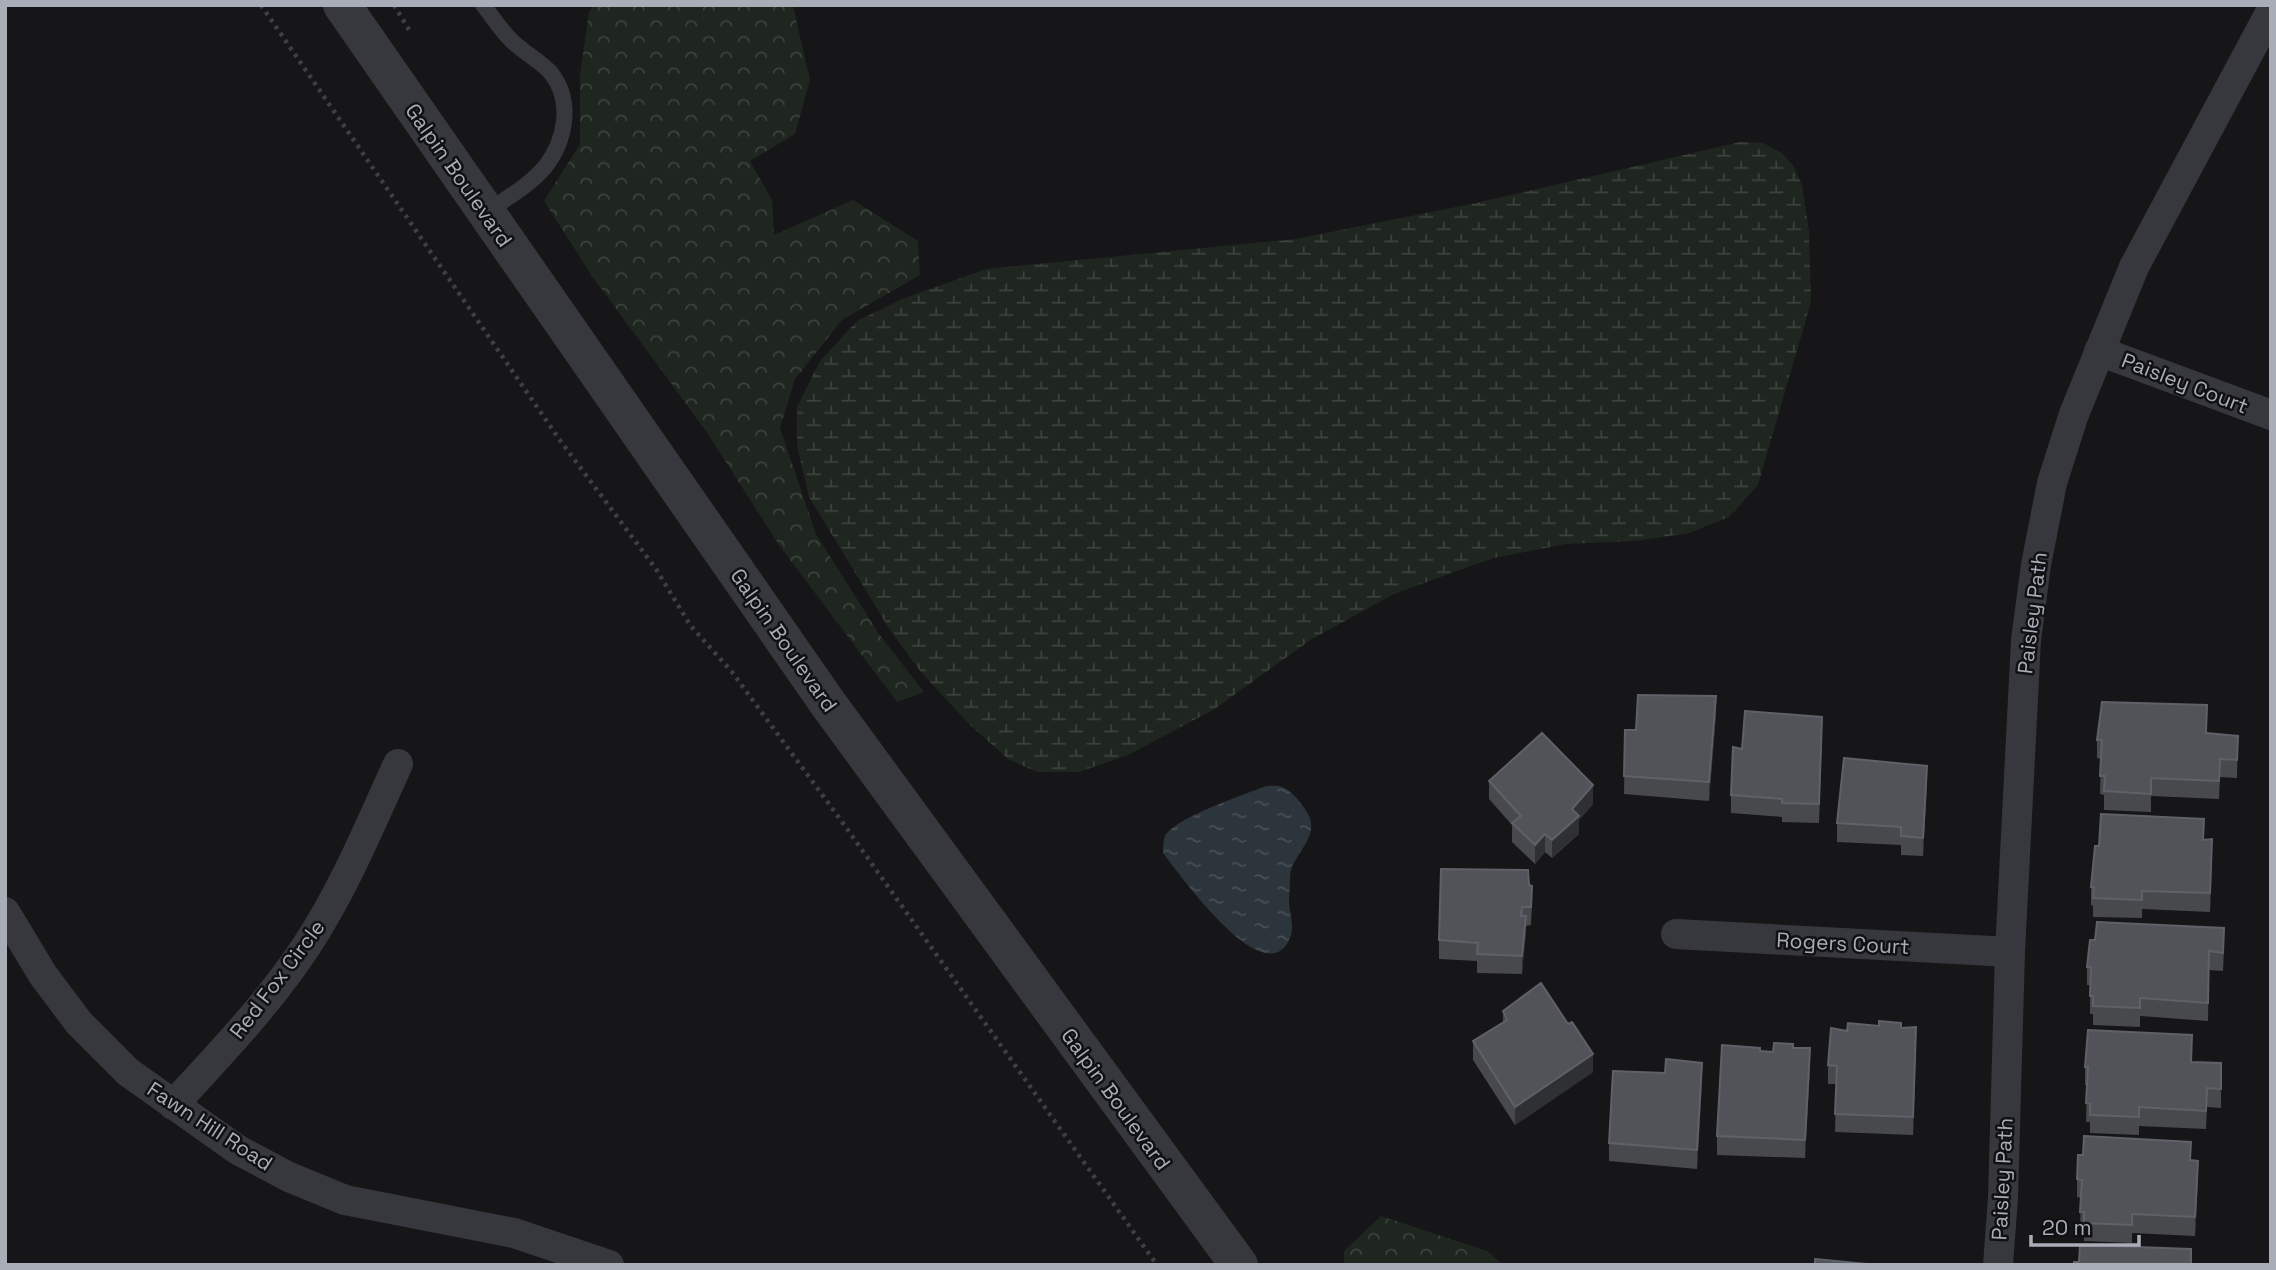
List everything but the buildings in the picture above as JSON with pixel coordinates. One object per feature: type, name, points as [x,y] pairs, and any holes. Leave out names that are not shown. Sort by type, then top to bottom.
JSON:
[{"type":"street","name":"Galpin Boulevard","points":[[342,5],[829,705],[1239,1265]]},
{"type":"street","name":"Paisley Path","points":[[1998,1265],[2026,640],[2036,565],[2052,483],[2074,414],[2134,267],[2271,11]]},
{"type":"street","name":"Paisley Court","points":[[2099,351],[2271,415]]},
{"type":"street","name":"Red Fox Circle","points":[[173,1105],[245,1026],[307,946],[342,884],[398,764]]},
{"type":"street","name":"Fawn Hill Road","points":[[5,912],[43,975],[79,1023],[128,1072],[238,1150],[289,1177],[345,1200],[514,1233],[609,1265]]},
{"type":"street","name":"Rogers Court","points":[[1676,934],[2010,952]]},
{"type":"lane","points":[[484,5],[510,39],[548,70],[560,85],[566,109],[560,140],[545,167],[526,185],[485,213]]},
{"type":"path","points":[[261,5],[559,439],[656,569],[690,625],[732,672],[840,819],[1157,1265]]},
{"type":"green space","points":[[594,5],[793,6],[810,80],[795,134],[750,161],[772,200],[774,235],[853,200],[918,241],[920,275],[842,320],[795,379],[780,428],[816,534],[879,634],[924,692],[897,702],[779,545],[706,431],[592,276],[544,201],[580,144],[580,75],[589,12]]},
{"type":"green space","points":[[1740,142],[1763,143],[1782,153],[1793,165],[1802,185],[1809,231],[1811,302],[1758,485],[1729,517],[1689,533],[1635,541],[1566,544],[1493,558],[1394,594],[1312,639],[1213,710],[1128,755],[1079,772],[1037,772],[1008,759],[969,724],[920,671],[890,630],[809,497],[797,446],[797,407],[820,361],[857,321],[902,299],[986,269],[1296,239],[1476,203]]},
{"type":"green space","points":[[1381,1216],[1487,1251],[1503,1265],[1344,1265],[1344,1251]]},
{"type":"water","points":[[1266,786],[1280,786],[1290,792],[1305,809],[1311,826],[1307,841],[1291,869],[1291,935],[1280,951],[1264,953],[1245,943],[1205,906],[1163,853],[1163,842],[1165,836],[1182,821]]}]
